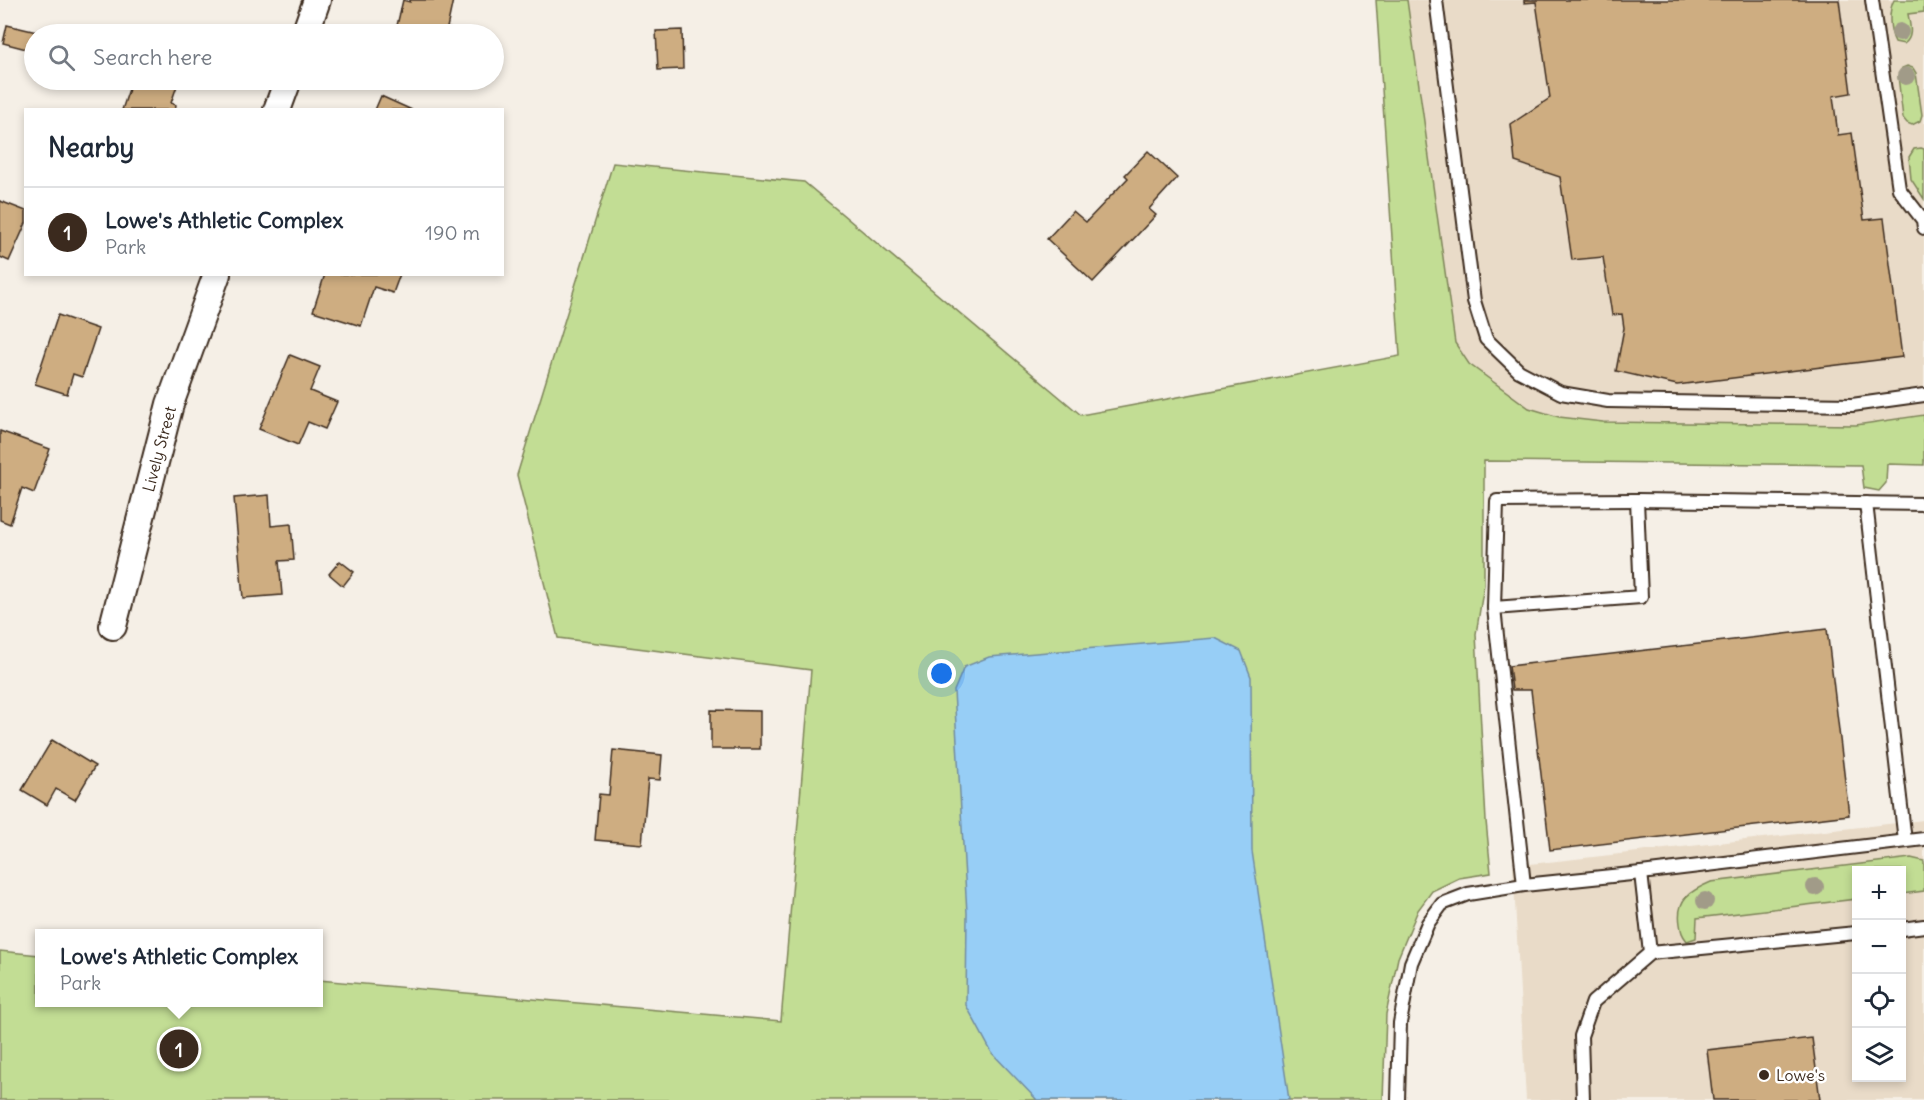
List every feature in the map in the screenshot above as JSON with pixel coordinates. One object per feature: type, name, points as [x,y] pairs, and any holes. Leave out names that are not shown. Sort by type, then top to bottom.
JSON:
[{"type":"street","points":[[309,24],[317,0]]},
{"type":"street","points":[[279,108],[285,90]]},
{"type":"street","name":"Lively Street","points":[[113,626],[170,404],[216,276]]},
{"type":"lane","points":[[1436,0],[1474,301],[1486,339],[1519,371],[1561,393],[1608,401],[1852,405],[1924,395]]},
{"type":"lane","points":[[1872,0],[1899,189],[1923,220],[1924,228]]},
{"type":"lane","points":[[1494,608],[1641,597],[1637,500]]},
{"type":"lane","points":[[1524,885],[1494,608],[1497,501],[1637,500],[1924,504]]},
{"type":"lane","points":[[1866,503],[1905,841]]},
{"type":"lane","points":[[1398,1100],[1400,1023],[1411,963],[1428,922],[1442,904],[1468,894],[1524,885],[1924,838]]},
{"type":"lane","points":[[1641,873],[1650,953]]},
{"type":"lane","points":[[1906,928],[1924,926]]},
{"type":"lane","points":[[1583,1100],[1581,1036],[1593,1002],[1650,953],[1852,933]]},
{"type":"shaded area","points":[[1376,0],[1924,0],[1924,445],[1514,435],[1400,356]]},
{"type":"shaded area","points":[[1924,820],[1924,1100],[1526,1100],[1513,866]]},
{"type":"green space","points":[[1376,0],[1407,0],[1455,343],[1469,364],[1529,408],[1559,417],[1603,422],[1856,425],[1924,415],[1924,465],[1887,464],[1886,483],[1879,491],[1864,488],[1861,465],[1484,461],[1484,585],[1476,634],[1491,873],[1459,878],[1432,891],[1418,910],[1398,958],[1386,1014],[1383,1100],[0,1100],[0,951],[35,955],[35,1007],[323,1007],[323,980],[781,1021],[811,670],[558,638],[517,475],[613,163],[804,182],[1081,415],[1400,356]]},
{"type":"green space","points":[[1894,0],[1924,0],[1924,12],[1908,14],[1910,34],[1904,44],[1895,42],[1891,32],[1890,15]]},
{"type":"green space","points":[[1907,66],[1913,68],[1916,73],[1922,115],[1920,121],[1912,125],[1903,118],[1898,76],[1902,68]]},
{"type":"green space","points":[[1914,149],[1924,149],[1924,199],[1911,179],[1909,157]]},
{"type":"green space","points":[[1911,858],[1924,861],[1924,891],[1906,893],[1906,866],[1852,866],[1852,899],[1697,918],[1696,938],[1687,941],[1681,931],[1680,908],[1686,897],[1711,882]]},
{"type":"water","points":[[1215,638],[1241,651],[1251,677],[1252,851],[1289,1100],[1037,1100],[992,1053],[966,1005],[967,913],[954,691],[964,667],[989,657]]},
{"type":"building","points":[[403,0],[410,2],[410,0],[453,0],[448,24],[397,24]]},
{"type":"building","points":[[1524,0],[1839,0],[1851,93],[1833,96],[1838,135],[1852,133],[1864,220],[1884,218],[1902,357],[1677,385],[1616,371],[1624,328],[1622,314],[1612,315],[1603,257],[1572,260],[1560,177],[1515,162],[1511,124],[1550,98],[1536,2],[1524,3]]},
{"type":"building","points":[[7,25],[24,29],[24,48],[3,43]]},
{"type":"building","points":[[682,30],[683,69],[658,70],[656,31]]},
{"type":"building","points":[[129,90],[176,90],[171,103],[176,105],[175,108],[123,108]]},
{"type":"building","points":[[381,96],[408,108],[376,108]]},
{"type":"building","points":[[1148,151],[1177,178],[1149,209],[1156,215],[1093,282],[1047,239],[1073,211],[1086,222],[1128,178],[1125,175]]},
{"type":"building","points":[[0,201],[24,210],[24,227],[9,261],[0,257]]},
{"type":"building","points":[[324,276],[399,276],[393,293],[374,287],[361,326],[313,311]]},
{"type":"building","points":[[58,315],[98,329],[82,377],[73,374],[67,394],[35,384]]},
{"type":"building","points":[[290,355],[320,367],[310,391],[337,402],[325,429],[308,422],[298,445],[259,429]]},
{"type":"building","points":[[0,431],[50,449],[34,493],[22,488],[10,524],[0,520]]},
{"type":"building","points":[[269,495],[271,526],[291,524],[294,560],[279,561],[282,595],[243,598],[234,498]]},
{"type":"building","points":[[340,561],[354,572],[343,586],[329,574]]},
{"type":"building","points":[[1827,629],[1849,815],[1550,850],[1531,690],[1512,690],[1509,666]]},
{"type":"building","points":[[711,710],[760,711],[760,749],[711,749]]},
{"type":"building","points":[[52,740],[95,766],[75,800],[56,789],[47,805],[22,790]]},
{"type":"building","points":[[613,750],[662,755],[660,780],[648,779],[642,844],[595,840],[599,794],[609,795]]},
{"type":"building","name":"Lowe's","points":[[1812,1038],[1820,1100],[1713,1100],[1707,1050]]},
{"type":"place","name":"Lowe's Athletic Complex","points":[[179,1049]]},
{"type":"place","name":"Lowe's","points":[[1764,1075]]}]
